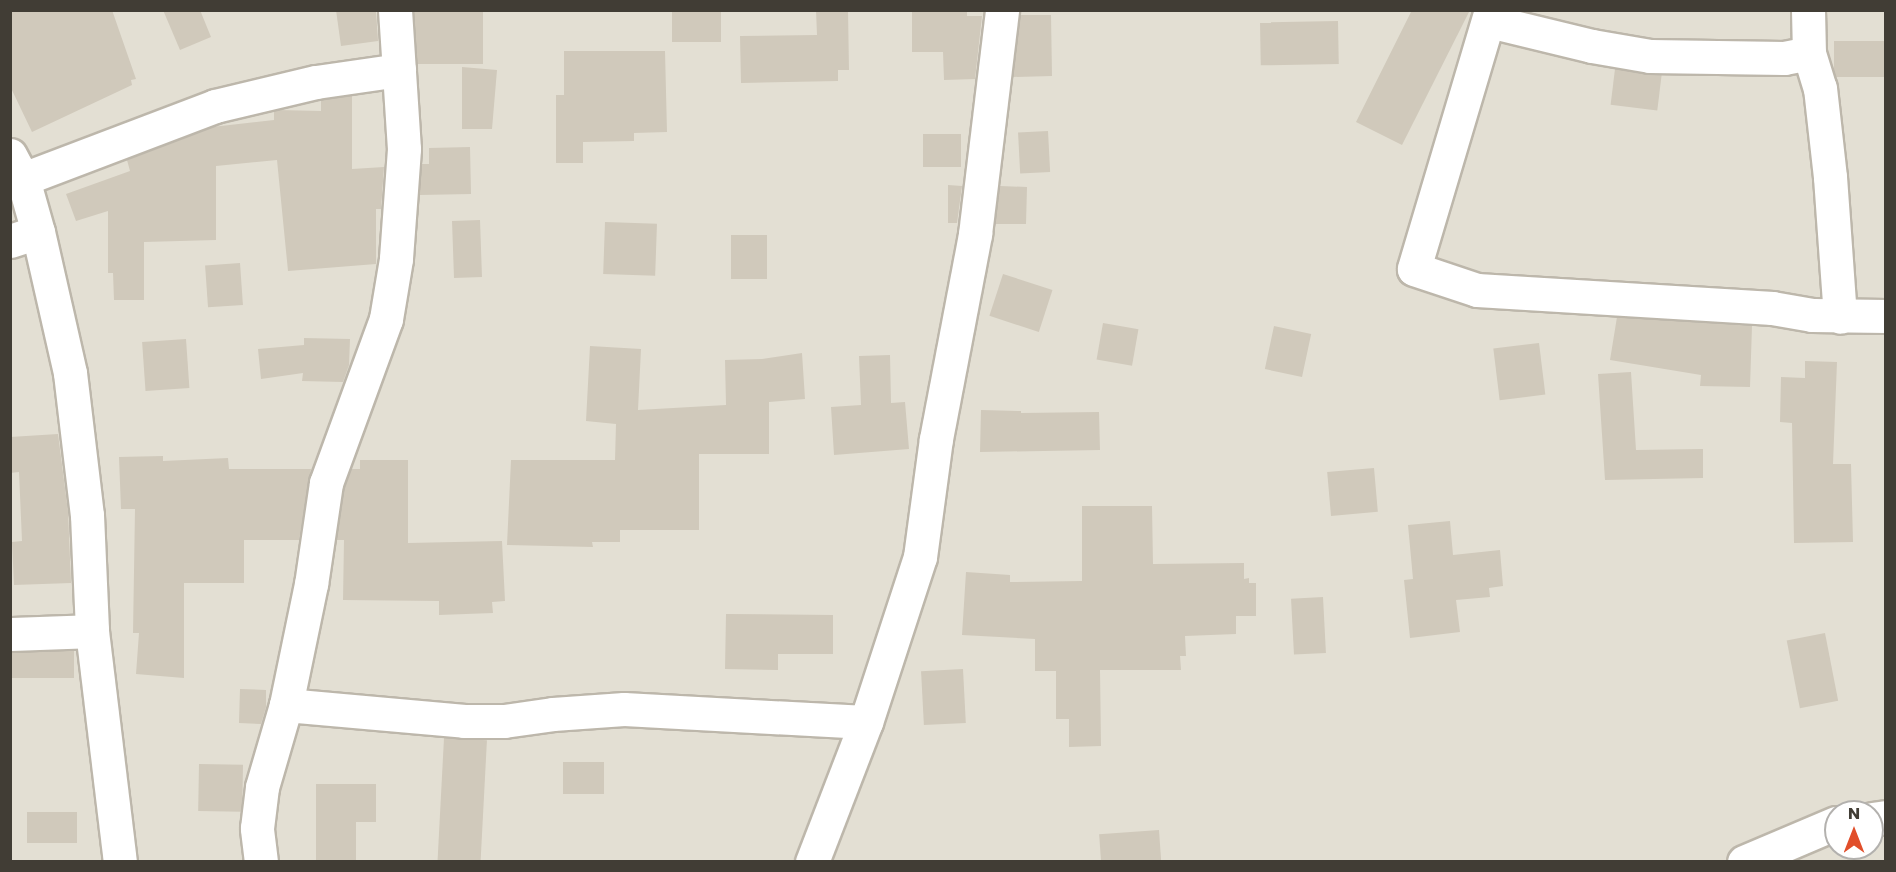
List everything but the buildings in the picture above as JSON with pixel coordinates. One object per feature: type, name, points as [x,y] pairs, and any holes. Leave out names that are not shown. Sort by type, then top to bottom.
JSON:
[{"type":"street","points":[[261,861],[257,828],[262,787],[286,705],[311,584],[326,483],[387,309],[396,259],[404,149],[395,10]]},
{"type":"street","points":[[812,861],[866,722],[920,557],[936,439],[975,234],[1002,10]]},
{"type":"street","points":[[1808,10],[1809,54],[1820,88],[1830,177],[1840,316]]},
{"type":"street","points":[[1809,54],[1760,58],[1650,56],[1592,46],[1490,16],[1414,269],[1477,290],[1772,308],[1840,316],[1886,316]]},
{"type":"street","points":[[120,861],[92,631],[87,515],[70,373],[24,236],[16,167],[214,106],[316,82],[399,70]]},
{"type":"street","points":[[10,634],[92,631]]},
{"type":"street","points":[[286,705],[464,721],[504,721],[554,714],[624,709],[866,722]]},
{"type":"street","points":[[1744,861],[1824,828]]},
{"type":"shaded area","points":[[10,11],[1885,11],[1885,861],[11,861]]}]
